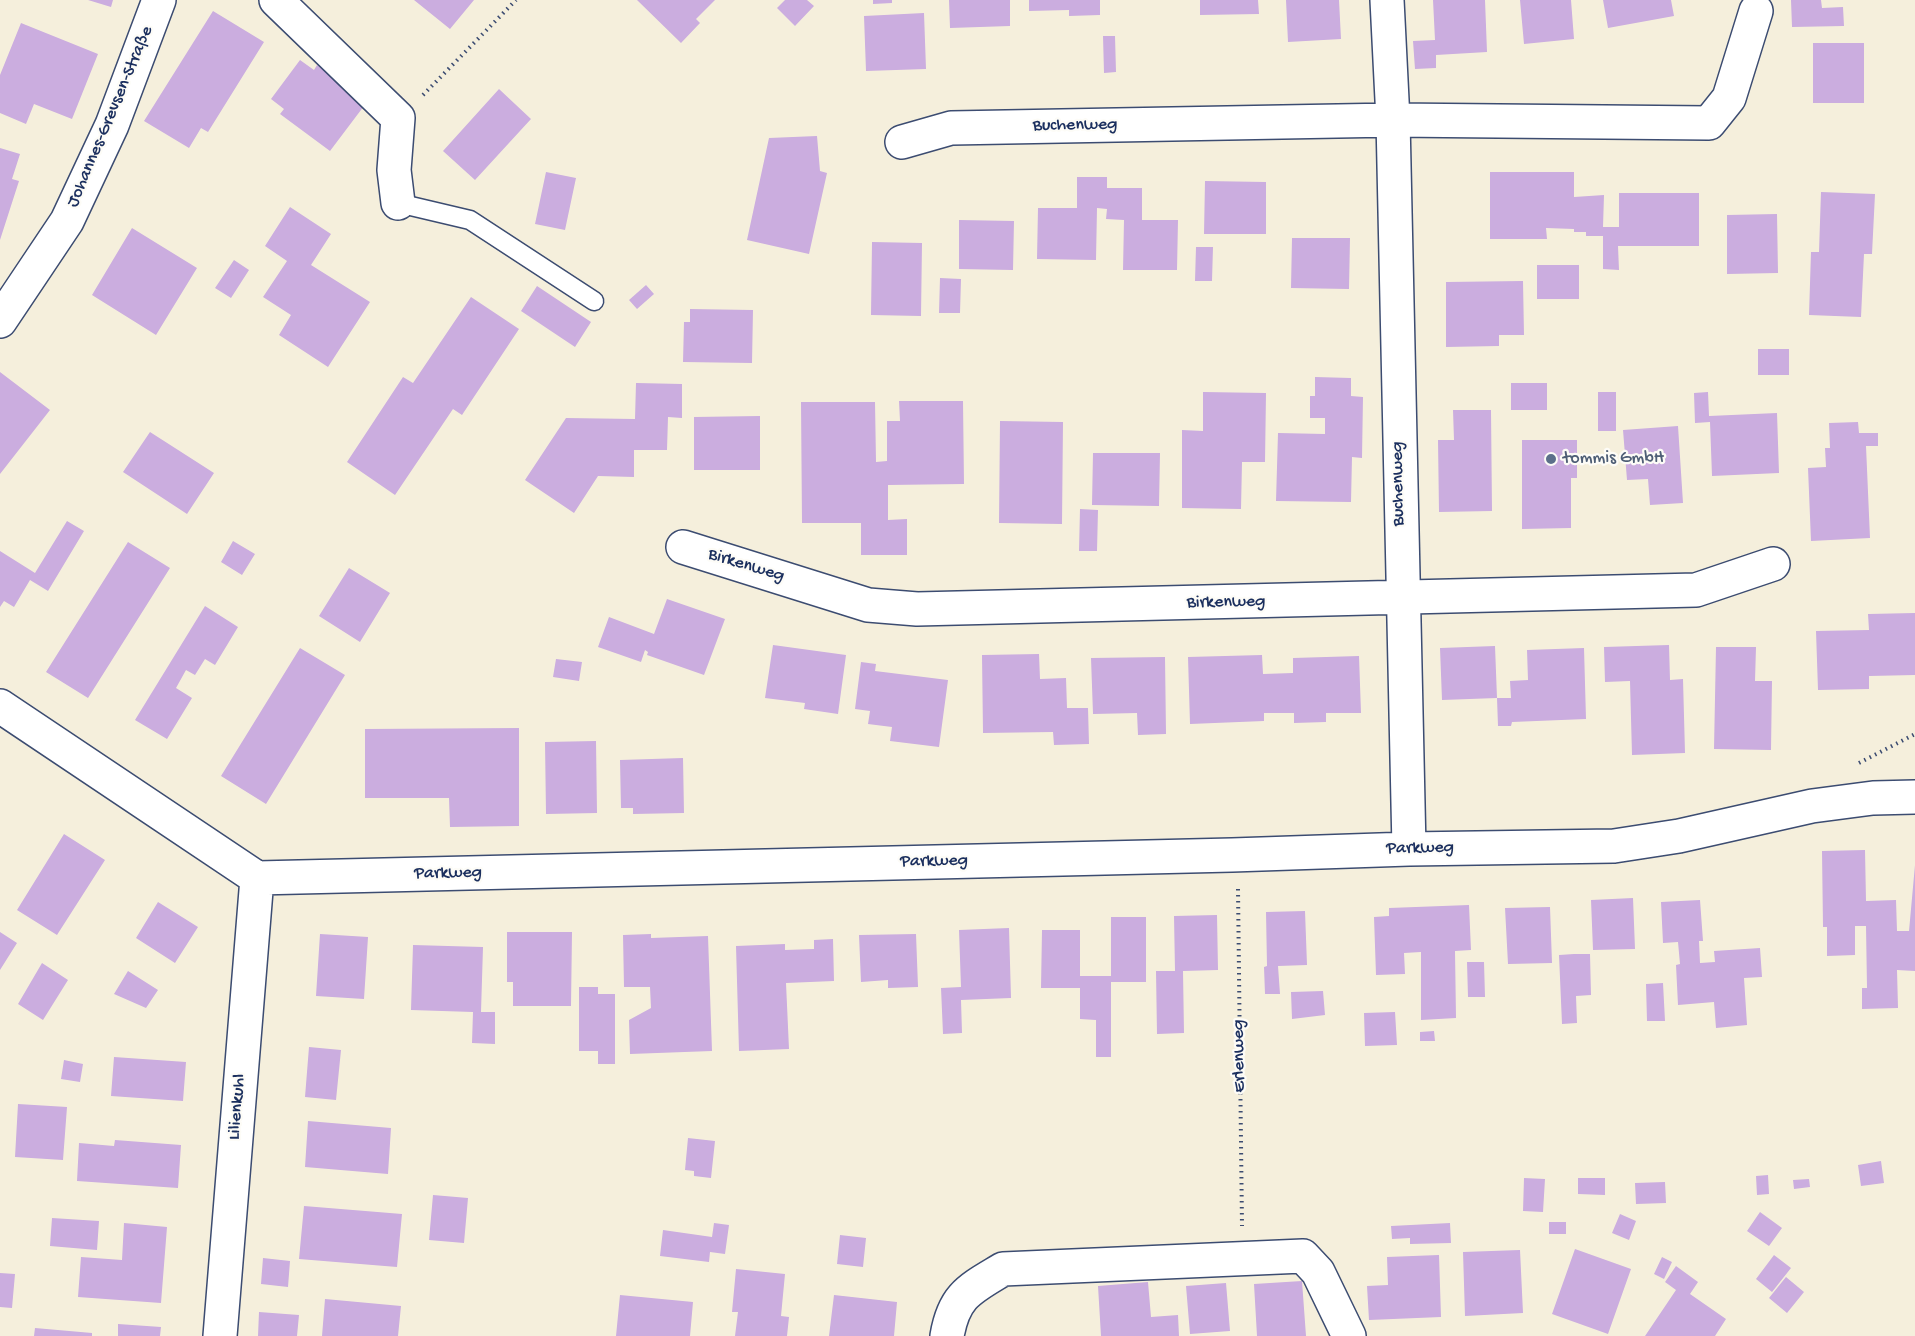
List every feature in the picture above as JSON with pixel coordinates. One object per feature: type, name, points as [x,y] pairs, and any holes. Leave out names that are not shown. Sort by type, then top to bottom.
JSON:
[{"type":"street","name":"Johannes-Grevsen-Straße","points":[[0,321],[67,221],[112,125],[159,0]]},
{"type":"street","points":[[276,0],[398,118],[394,170],[398,203]]},
{"type":"street","points":[[1387,0],[1393,120]]},
{"type":"street","name":"Buchenweg","points":[[902,142],[951,128],[1393,120],[1709,123],[1729,98],[1756,11]]},
{"type":"street","name":"Buchenweg","points":[[1393,120],[1401,599],[1409,849]]},
{"type":"street","name":"Birkenweg","points":[[683,546],[868,605],[917,609],[1401,599],[1696,590],[1773,564]]},
{"type":"street","points":[[0,706],[257,878]]},
{"type":"street","name":"Parkweg","points":[[257,878],[1409,849],[1614,846],[1679,836],[1812,806],[1873,798],[1915,797]]},
{"type":"street","name":"Lilienkuhl","points":[[220,1336],[257,878]]},
{"type":"street","points":[[947,1336],[963,1293],[1003,1269],[1303,1256],[1318,1272],[1349,1336]]},
{"type":"lane","points":[[398,203],[470,220],[594,301]]},
{"type":"path","points":[[398,118],[516,0]]},
{"type":"path","name":"Erlenweg","points":[[1232,855],[1239,889],[1242,1230],[1246,1258]]},
{"type":"building","points":[[88,0],[113,0],[111,7]]},
{"type":"building","points":[[414,0],[474,0],[450,29]]},
{"type":"building","points":[[637,0],[715,0],[696,19],[700,23],[681,43]]},
{"type":"building","points":[[785,0],[807,0],[814,6],[795,26],[777,8]]},
{"type":"building","points":[[873,0],[892,0],[892,3],[873,4]]},
{"type":"building","points":[[949,0],[1010,0],[1010,26],[950,28]]},
{"type":"building","points":[[1029,0],[1100,0],[1100,15],[1069,16],[1069,10],[1029,11]]},
{"type":"building","points":[[1200,0],[1258,0],[1259,14],[1200,15]]},
{"type":"building","points":[[1286,0],[1339,0],[1341,39],[1288,42]]},
{"type":"building","points":[[1433,0],[1485,0],[1487,52],[1436,55],[1436,68],[1415,69],[1413,41],[1435,40]]},
{"type":"building","points":[[1520,0],[1571,0],[1574,39],[1524,44]]},
{"type":"building","points":[[1603,0],[1671,0],[1674,16],[1608,28]]},
{"type":"building","points":[[1791,0],[1821,0],[1822,8],[1843,7],[1844,26],[1792,27]]},
{"type":"building","points":[[213,11],[264,42],[208,132],[201,128],[189,148],[144,121]]},
{"type":"building","points":[[924,13],[926,69],[866,71],[864,16]]},
{"type":"building","points":[[21,23],[98,54],[72,119],[34,104],[26,124],[0,113],[0,75]]},
{"type":"building","points":[[1103,36],[1115,36],[1116,72],[1104,73]]},
{"type":"building","points":[[1813,43],[1864,43],[1864,103],[1813,103]]},
{"type":"building","points":[[300,60],[314,70],[317,65],[367,102],[330,151],[280,114],[284,109],[271,99]]},
{"type":"building","points":[[499,89],[531,119],[475,180],[443,151]]},
{"type":"building","points":[[817,136],[820,171],[827,173],[809,254],[747,240],[769,138]]},
{"type":"building","points":[[0,148],[20,154],[12,179],[19,181],[0,240]]},
{"type":"building","points":[[546,172],[576,178],[565,230],[535,224]]},
{"type":"building","points":[[1490,172],[1574,172],[1574,197],[1604,195],[1603,227],[1619,227],[1619,193],[1699,193],[1699,246],[1618,246],[1619,270],[1603,269],[1603,236],[1586,236],[1586,232],[1574,232],[1574,229],[1546,228],[1547,239],[1490,239]]},
{"type":"building","points":[[1077,177],[1107,177],[1107,188],[1142,188],[1142,220],[1178,220],[1177,270],[1123,270],[1124,220],[1106,219],[1107,209],[1097,208],[1096,260],[1037,259],[1038,208],[1077,208]]},
{"type":"building","points":[[1205,181],[1266,182],[1266,234],[1204,234]]},
{"type":"building","points":[[1821,192],[1875,194],[1872,254],[1864,254],[1861,317],[1809,315],[1811,252],[1819,252]]},
{"type":"building","points":[[290,207],[331,234],[311,265],[370,302],[328,367],[279,335],[291,315],[263,297],[287,261],[265,246]]},
{"type":"building","points":[[1777,214],[1778,273],[1727,274],[1727,215]]},
{"type":"building","points":[[959,220],[1014,221],[1013,270],[959,269]]},
{"type":"building","points":[[132,228],[197,268],[156,335],[92,295]]},
{"type":"building","points":[[1292,238],[1350,238],[1349,289],[1291,288]]},
{"type":"building","points":[[872,242],[922,243],[921,316],[871,315]]},
{"type":"building","points":[[1196,247],[1213,247],[1212,281],[1195,281]]},
{"type":"building","points":[[234,260],[249,270],[231,298],[215,288]]},
{"type":"building","points":[[1537,265],[1579,265],[1579,299],[1537,299]]},
{"type":"building","points":[[940,278],[961,279],[960,313],[939,313]]},
{"type":"building","points":[[1523,281],[1524,335],[1499,335],[1499,346],[1446,347],[1446,282]]},
{"type":"building","points":[[646,285],[654,294],[637,309],[629,300]]},
{"type":"building","points":[[537,286],[591,322],[575,347],[521,311]]},
{"type":"building","points":[[471,297],[519,329],[462,415],[453,409],[395,495],[347,462],[403,377],[413,383]]},
{"type":"building","points":[[690,309],[753,310],[752,363],[683,362],[684,322],[690,322]]},
{"type":"building","points":[[1758,349],[1789,349],[1789,375],[1758,375]]},
{"type":"building","points":[[0,372],[50,410],[0,474]]},
{"type":"building","points":[[1315,377],[1351,378],[1351,396],[1363,397],[1362,458],[1352,457],[1351,502],[1276,501],[1278,433],[1325,434],[1325,418],[1310,418],[1310,396],[1315,396]]},
{"type":"building","points":[[636,383],[682,384],[682,418],[668,417],[667,450],[634,450],[634,477],[598,476],[574,513],[525,480],[566,418],[635,419]]},
{"type":"building","points":[[1511,383],[1547,383],[1547,410],[1511,410]]},
{"type":"building","points":[[1203,392],[1266,393],[1265,462],[1242,462],[1241,509],[1182,508],[1182,430],[1203,431]]},
{"type":"building","points":[[1598,392],[1616,392],[1616,431],[1598,431]]},
{"type":"building","points":[[1708,392],[1709,416],[1777,413],[1779,473],[1712,476],[1710,422],[1695,423],[1694,393]]},
{"type":"building","points":[[899,401],[963,401],[964,484],[888,485],[888,520],[907,519],[907,555],[861,555],[861,523],[802,523],[801,402],[875,402],[876,462],[887,461],[887,421],[900,421]]},
{"type":"building","points":[[1453,410],[1491,410],[1492,511],[1439,512],[1438,440],[1454,440]]},
{"type":"building","points":[[760,416],[760,470],[694,470],[694,417]]},
{"type":"building","points":[[1000,421],[1063,422],[1062,524],[999,523]]},
{"type":"building","points":[[1858,422],[1859,433],[1878,433],[1878,446],[1866,446],[1870,538],[1811,541],[1808,468],[1826,467],[1825,448],[1830,448],[1829,423]]},
{"type":"building","points":[[1678,426],[1683,503],[1650,505],[1648,479],[1627,480],[1623,430]]},
{"type":"building","points":[[150,432],[214,473],[187,514],[123,472]]},
{"type":"building","points":[[1522,440],[1577,440],[1577,478],[1571,478],[1571,528],[1522,529]]},
{"type":"building","points":[[1093,453],[1160,453],[1159,506],[1092,505]]},
{"type":"building","points":[[1080,509],[1098,510],[1097,551],[1079,551]]},
{"type":"building","points":[[67,521],[84,531],[48,591],[30,580],[14,607],[4,601],[0,607],[0,551],[35,573]]},
{"type":"building","points":[[233,541],[255,554],[242,575],[221,562]]},
{"type":"building","points":[[128,542],[170,568],[88,698],[46,672]]},
{"type":"building","points":[[349,568],[390,593],[360,642],[319,616]]},
{"type":"building","points":[[667,599],[725,619],[704,675],[647,655],[648,652],[645,650],[641,662],[598,647],[609,617],[654,634]]},
{"type":"building","points":[[205,606],[238,627],[215,665],[205,659],[195,675],[186,670],[176,688],[192,698],[167,739],[135,720]]},
{"type":"building","points":[[1915,613],[1915,675],[1869,676],[1869,689],[1818,690],[1816,631],[1869,630],[1868,614]]},
{"type":"building","points":[[773,645],[846,655],[838,714],[804,709],[805,703],[765,698]]},
{"type":"building","points":[[1669,645],[1670,680],[1683,679],[1685,753],[1632,755],[1630,681],[1605,682],[1604,647]]},
{"type":"building","points":[[1495,646],[1497,698],[1442,700],[1440,648]]},
{"type":"building","points":[[1716,647],[1756,647],[1755,681],[1772,681],[1771,750],[1714,749]]},
{"type":"building","points":[[300,648],[345,675],[266,804],[221,776]]},
{"type":"building","points":[[1584,648],[1586,719],[1512,722],[1511,726],[1498,726],[1497,698],[1511,698],[1510,681],[1528,680],[1527,650]]},
{"type":"building","points":[[1039,654],[1040,679],[1066,678],[1067,708],[1088,708],[1089,744],[1054,745],[1053,732],[983,733],[982,655]]},
{"type":"building","points":[[1262,655],[1263,674],[1293,673],[1293,658],[1359,656],[1361,713],[1326,713],[1326,722],[1294,723],[1294,713],[1264,713],[1264,721],[1190,724],[1188,657]]},
{"type":"building","points":[[1165,657],[1166,734],[1138,735],[1137,713],[1093,714],[1091,658]]},
{"type":"building","points":[[556,659],[582,662],[579,681],[553,677]]},
{"type":"building","points":[[861,662],[876,664],[875,671],[948,680],[939,747],[890,741],[892,727],[868,724],[870,711],[855,709]]},
{"type":"building","points":[[519,728],[519,826],[450,827],[449,798],[365,798],[365,729]]},
{"type":"building","points":[[596,741],[597,813],[546,814],[545,742]]},
{"type":"building","points":[[683,758],[684,813],[633,814],[633,808],[621,808],[620,760]]},
{"type":"building","points":[[64,834],[105,860],[57,935],[17,910]]},
{"type":"building","points":[[1865,850],[1866,901],[1896,900],[1897,931],[1909,931],[1915,865],[1915,971],[1897,970],[1898,1008],[1862,1009],[1862,988],[1867,988],[1866,926],[1855,926],[1855,955],[1827,956],[1827,927],[1823,927],[1822,851]]},
{"type":"building","points":[[1633,898],[1635,949],[1593,950],[1591,900]]},
{"type":"building","points":[[1700,900],[1703,941],[1699,941],[1700,963],[1715,962],[1714,951],[1760,948],[1762,977],[1744,978],[1747,1025],[1716,1028],[1714,1002],[1678,1005],[1676,965],[1680,964],[1678,942],[1663,943],[1661,902]]},
{"type":"building","points":[[158,902],[198,927],[175,963],[136,938]]},
{"type":"building","points":[[1469,905],[1471,950],[1455,951],[1456,1018],[1421,1020],[1421,952],[1404,953],[1405,974],[1376,975],[1374,917],[1389,916],[1389,908]]},
{"type":"building","points":[[1550,907],[1552,963],[1508,964],[1505,908]]},
{"type":"building","points":[[1305,911],[1307,965],[1278,966],[1280,994],[1265,994],[1266,912]]},
{"type":"building","points":[[1217,915],[1218,970],[1183,971],[1184,1033],[1157,1034],[1156,971],[1175,971],[1174,916]]},
{"type":"building","points":[[1111,917],[1146,917],[1146,982],[1111,982],[1111,1057],[1096,1057],[1096,1020],[1080,1019],[1080,988],[1041,988],[1042,930],[1080,930],[1080,976],[1111,976]]},
{"type":"building","points":[[1009,928],[1011,998],[961,1000],[962,1033],[943,1034],[941,988],[961,987],[959,930]]},
{"type":"building","points":[[0,932],[17,943],[0,970]]},
{"type":"building","points":[[507,932],[572,932],[571,1006],[513,1006],[513,982],[507,982]]},
{"type":"building","points":[[320,934],[368,937],[364,999],[316,996]]},
{"type":"building","points":[[651,934],[651,938],[708,936],[712,1051],[630,1054],[629,1020],[651,1008],[650,987],[624,987],[623,935]]},
{"type":"building","points":[[916,934],[918,987],[888,988],[888,980],[861,982],[859,935]]},
{"type":"building","points":[[833,939],[834,981],[786,983],[789,1049],[739,1051],[736,946],[785,944],[785,950],[814,949],[814,940]]},
{"type":"building","points":[[413,945],[483,947],[481,1012],[495,1012],[495,1044],[472,1043],[473,1012],[411,1010]]},
{"type":"building","points":[[1590,954],[1591,995],[1576,996],[1577,1023],[1562,1024],[1559,955]]},
{"type":"building","points":[[1467,962],[1484,962],[1485,997],[1468,997]]},
{"type":"building","points":[[42,963],[68,980],[43,1020],[18,1004]]},
{"type":"building","points":[[128,971],[158,990],[146,1008],[114,994]]},
{"type":"building","points":[[1663,983],[1665,1021],[1647,1021],[1646,984]]},
{"type":"building","points":[[579,987],[598,987],[598,994],[615,994],[615,1064],[598,1064],[598,1051],[579,1051]]},
{"type":"building","points":[[1323,991],[1325,1015],[1292,1019],[1291,992]]},
{"type":"building","points":[[1395,1012],[1397,1045],[1365,1046],[1364,1013]]},
{"type":"building","points":[[1434,1031],[1435,1041],[1420,1041],[1420,1032]]},
{"type":"building","points":[[309,1047],[341,1050],[336,1100],[305,1097]]},
{"type":"building","points":[[114,1057],[186,1062],[183,1101],[111,1096]]},
{"type":"building","points":[[64,1060],[83,1064],[80,1082],[61,1079]]},
{"type":"building","points":[[18,1104],[67,1107],[63,1160],[15,1157]]},
{"type":"building","points":[[308,1121],[391,1128],[388,1174],[305,1167]]},
{"type":"building","points":[[688,1138],[715,1141],[711,1178],[694,1176],[694,1171],[685,1170]]},
{"type":"building","points":[[115,1140],[181,1145],[178,1188],[77,1181],[79,1143],[114,1146]]},
{"type":"building","points":[[1881,1161],[1884,1183],[1861,1186],[1858,1165]]},
{"type":"building","points":[[1768,1175],[1769,1194],[1757,1195],[1756,1176]]},
{"type":"building","points":[[1524,1178],[1545,1179],[1543,1212],[1523,1211]]},
{"type":"building","points":[[1578,1178],[1605,1178],[1605,1195],[1578,1194]]},
{"type":"building","points":[[1809,1179],[1810,1187],[1794,1189],[1793,1180]]},
{"type":"building","points":[[1665,1182],[1666,1203],[1636,1204],[1635,1183]]},
{"type":"building","points":[[433,1195],[468,1198],[464,1243],[429,1240]]},
{"type":"building","points":[[304,1206],[402,1214],[397,1267],[299,1259]]},
{"type":"building","points":[[1760,1212],[1782,1228],[1769,1246],[1747,1231]]},
{"type":"building","points":[[1620,1214],[1636,1221],[1629,1240],[1612,1233]]},
{"type":"building","points":[[52,1218],[99,1221],[97,1250],[50,1246]]},
{"type":"building","points":[[1549,1222],[1566,1222],[1566,1234],[1549,1234]]},
{"type":"building","points":[[124,1223],[167,1227],[161,1303],[78,1297],[81,1257],[122,1260]]},
{"type":"building","points":[[714,1223],[729,1225],[725,1254],[710,1252],[709,1262],[660,1256],[663,1230],[712,1237]]},
{"type":"building","points":[[1450,1223],[1451,1243],[1410,1244],[1410,1238],[1392,1239],[1391,1226]]},
{"type":"building","points":[[840,1235],[866,1238],[863,1267],[837,1264]]},
{"type":"building","points":[[1575,1249],[1631,1269],[1608,1334],[1552,1314]]},
{"type":"building","points":[[1520,1250],[1523,1313],[1465,1316],[1463,1252]]},
{"type":"building","points":[[1439,1255],[1441,1317],[1369,1320],[1367,1286],[1388,1285],[1387,1257]]},
{"type":"building","points":[[1774,1255],[1791,1268],[1772,1292],[1756,1279]]},
{"type":"building","points":[[1662,1257],[1672,1262],[1664,1279],[1654,1274]]},
{"type":"building","points":[[263,1258],[290,1261],[288,1287],[261,1284]]},
{"type":"building","points":[[1676,1266],[1698,1282],[1690,1294],[1726,1319],[1715,1336],[1645,1336],[1676,1290],[1665,1282]]},
{"type":"building","points":[[736,1269],[785,1274],[781,1316],[789,1317],[787,1336],[735,1336],[738,1312],[732,1312]]},
{"type":"building","points":[[0,1273],[15,1274],[12,1308],[0,1307]]},
{"type":"building","points":[[1786,1277],[1804,1292],[1787,1313],[1769,1298]]},
{"type":"building","points":[[1302,1281],[1306,1336],[1257,1336],[1254,1284]]},
{"type":"building","points":[[1148,1282],[1151,1317],[1178,1315],[1179,1336],[1101,1336],[1098,1286]]},
{"type":"building","points":[[1226,1283],[1230,1331],[1190,1334],[1186,1286]]},
{"type":"building","points":[[620,1295],[693,1302],[690,1336],[616,1336]]},
{"type":"building","points":[[834,1295],[897,1302],[894,1336],[829,1336]]},
{"type":"building","points":[[325,1299],[401,1306],[398,1336],[322,1336]]},
{"type":"building","points":[[259,1312],[299,1315],[297,1336],[258,1336]]},
{"type":"building","points":[[118,1324],[161,1327],[160,1336],[118,1336]]},
{"type":"building","points":[[35,1328],[92,1333],[92,1336],[34,1336]]},
{"type":"place","name":"tommis GmbH","points":[[1551,459]]}]
